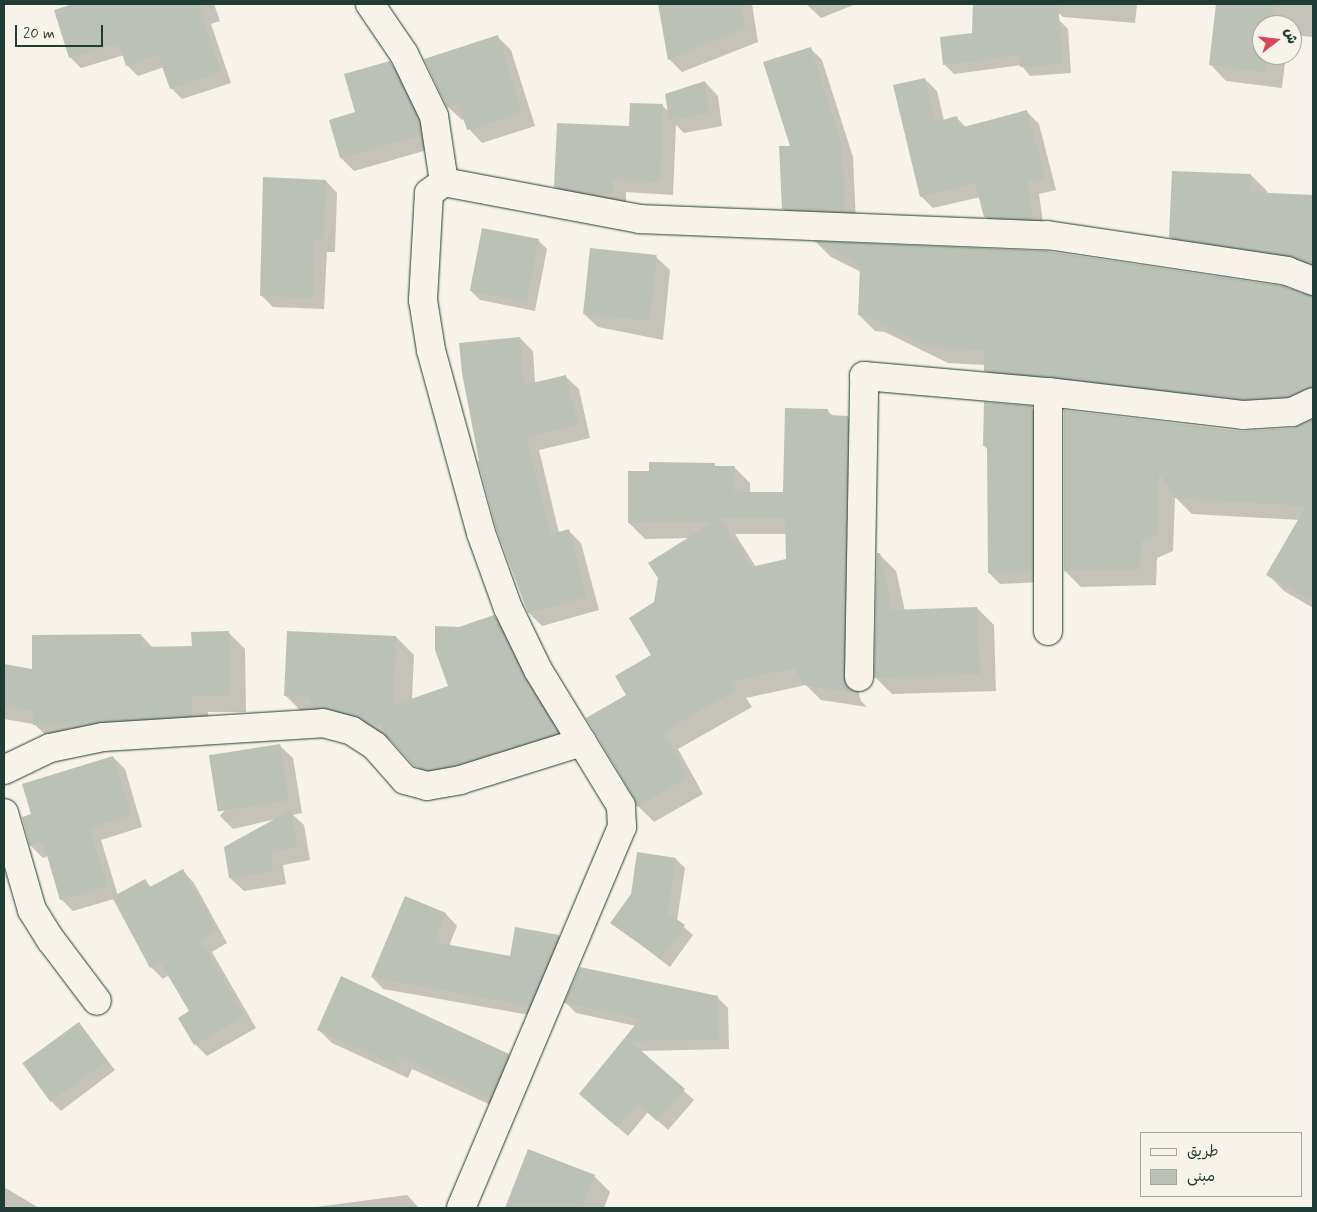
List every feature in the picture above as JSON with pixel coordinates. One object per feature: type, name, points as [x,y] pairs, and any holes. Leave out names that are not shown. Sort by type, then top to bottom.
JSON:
[{"type":"street","points":[[370,4],[404,54],[434,116],[444,182]]},
{"type":"street","points":[[462,1208],[622,828],[622,806],[538,670],[508,608],[481,533],[431,350],[423,300],[429,193],[444,182],[640,218],[1047,234],[1287,270],[1313,281]]},
{"type":"street","points":[[859,677],[864,376],[1048,392],[1243,415],[1292,412],[1313,402]]},
{"type":"street","points":[[1048,392],[1048,631]]},
{"type":"street","points":[[4,770],[50,748],[102,737],[200,729],[323,723],[352,731],[375,746],[405,780],[427,786],[460,780],[582,742]]},
{"type":"street","points":[[4,813],[32,910],[50,940],[97,1001]]},
{"type":"building","points":[[73,4],[198,4],[221,72],[170,89],[158,55],[126,66],[119,43],[69,58],[54,10]]},
{"type":"building","points":[[658,4],[741,4],[745,28],[668,60]]},
{"type":"building","points":[[973,4],[1058,4],[1063,64],[1020,67],[1019,55],[943,65],[940,37],[972,33]]},
{"type":"building","points":[[1216,4],[1274,4],[1273,15],[1252,15],[1252,65],[1267,65],[1266,72],[1209,65]]},
{"type":"building","points":[[498,35],[522,113],[467,130],[459,104],[447,107],[424,59]]},
{"type":"building","points":[[811,47],[842,145],[845,211],[782,209],[779,146],[790,146],[763,62]]},
{"type":"building","points":[[390,61],[417,117],[421,135],[340,158],[329,120],[355,112],[344,74]]},
{"type":"building","points":[[925,78],[935,122],[957,116],[960,128],[1027,110],[1045,178],[1028,182],[1032,219],[984,217],[975,183],[920,197],[893,85]]},
{"type":"building","points":[[705,81],[709,113],[669,120],[665,94]]},
{"type":"building","points":[[630,103],[663,104],[660,182],[613,179],[613,194],[582,192],[554,187],[557,123],[629,126]]},
{"type":"building","points":[[1172,171],[1251,174],[1250,192],[1313,195],[1313,264],[1289,256],[1169,237]]},
{"type":"building","points":[[263,177],[326,180],[323,241],[315,241],[313,298],[260,296]]},
{"type":"building","points":[[482,228],[539,239],[527,302],[470,291]]},
{"type":"building","points":[[813,241],[1046,251],[1283,286],[1313,296],[1313,387],[1288,397],[1243,399],[984,371],[984,350],[931,347],[867,316],[858,315],[860,265]]},
{"type":"building","points":[[590,248],[657,255],[650,321],[583,314]]},
{"type":"building","points":[[520,337],[524,385],[566,375],[578,425],[527,437],[551,534],[569,529],[587,597],[528,613],[496,528],[478,461],[462,373],[459,343]]},
{"type":"building","points":[[984,402],[1032,406],[1032,572],[988,573],[987,446],[983,446]]},
{"type":"building","points":[[785,408],[828,409],[828,415],[848,416],[843,677],[846,685],[852,691],[846,692],[804,685],[794,668],[731,682],[736,690],[663,732],[688,777],[637,807],[634,798],[586,718],[626,695],[615,676],[651,655],[629,618],[654,602],[658,578],[648,563],[713,522],[628,523],[628,471],[649,471],[649,462],[715,463],[714,466],[735,466],[734,492],[783,492]],"holes":[[[720,518],[785,518],[786,559],[751,567]]]},
{"type":"building","points":[[1064,410],[1241,431],[1293,428],[1313,419],[1313,602],[1266,575],[1306,506],[1175,498],[1159,473],[1158,534],[1141,542],[1140,569],[1064,571]]},
{"type":"building","points":[[877,553],[880,553],[892,610],[977,607],[980,674],[874,678]]},
{"type":"building","points":[[494,615],[524,677],[550,720],[553,735],[456,765],[428,770],[414,766],[386,735],[382,725],[371,725],[356,716],[327,708],[312,708],[309,697],[284,696],[287,631],[396,636],[394,705],[448,686],[435,650],[435,626],[459,627]]},
{"type":"building","points":[[229,631],[230,696],[192,696],[192,716],[87,724],[33,725],[33,711],[4,706],[4,664],[32,669],[32,635],[141,634],[141,647],[192,646],[191,632]]},
{"type":"building","points":[[280,744],[289,800],[218,812],[209,755]]},
{"type":"building","points":[[113,756],[131,815],[90,828],[107,886],[60,900],[43,842],[30,846],[22,817],[31,814],[22,784]]},
{"type":"building","points":[[291,810],[297,847],[270,852],[273,871],[229,878],[224,847]]},
{"type":"building","points":[[637,852],[676,858],[668,913],[685,925],[661,959],[610,923],[631,894]]},
{"type":"building","points":[[183,869],[217,931],[201,940],[245,1016],[194,1045],[178,1018],[189,1011],[160,962],[150,968],[112,897],[145,879],[150,887]]},
{"type":"building","points":[[405,896],[446,913],[434,942],[510,956],[515,927],[559,935],[529,1006],[371,977]]},
{"type":"building","points":[[580,967],[718,996],[719,1040],[630,1041],[685,1089],[657,1121],[637,1103],[617,1127],[579,1094],[640,1019],[564,1003]]},
{"type":"building","points":[[341,976],[509,1054],[490,1099],[398,1056],[394,1065],[317,1030]]},
{"type":"building","points":[[79,1022],[107,1061],[51,1102],[22,1063]]},
{"type":"building","points":[[528,1149],[595,1175],[582,1208],[505,1208]]}]
